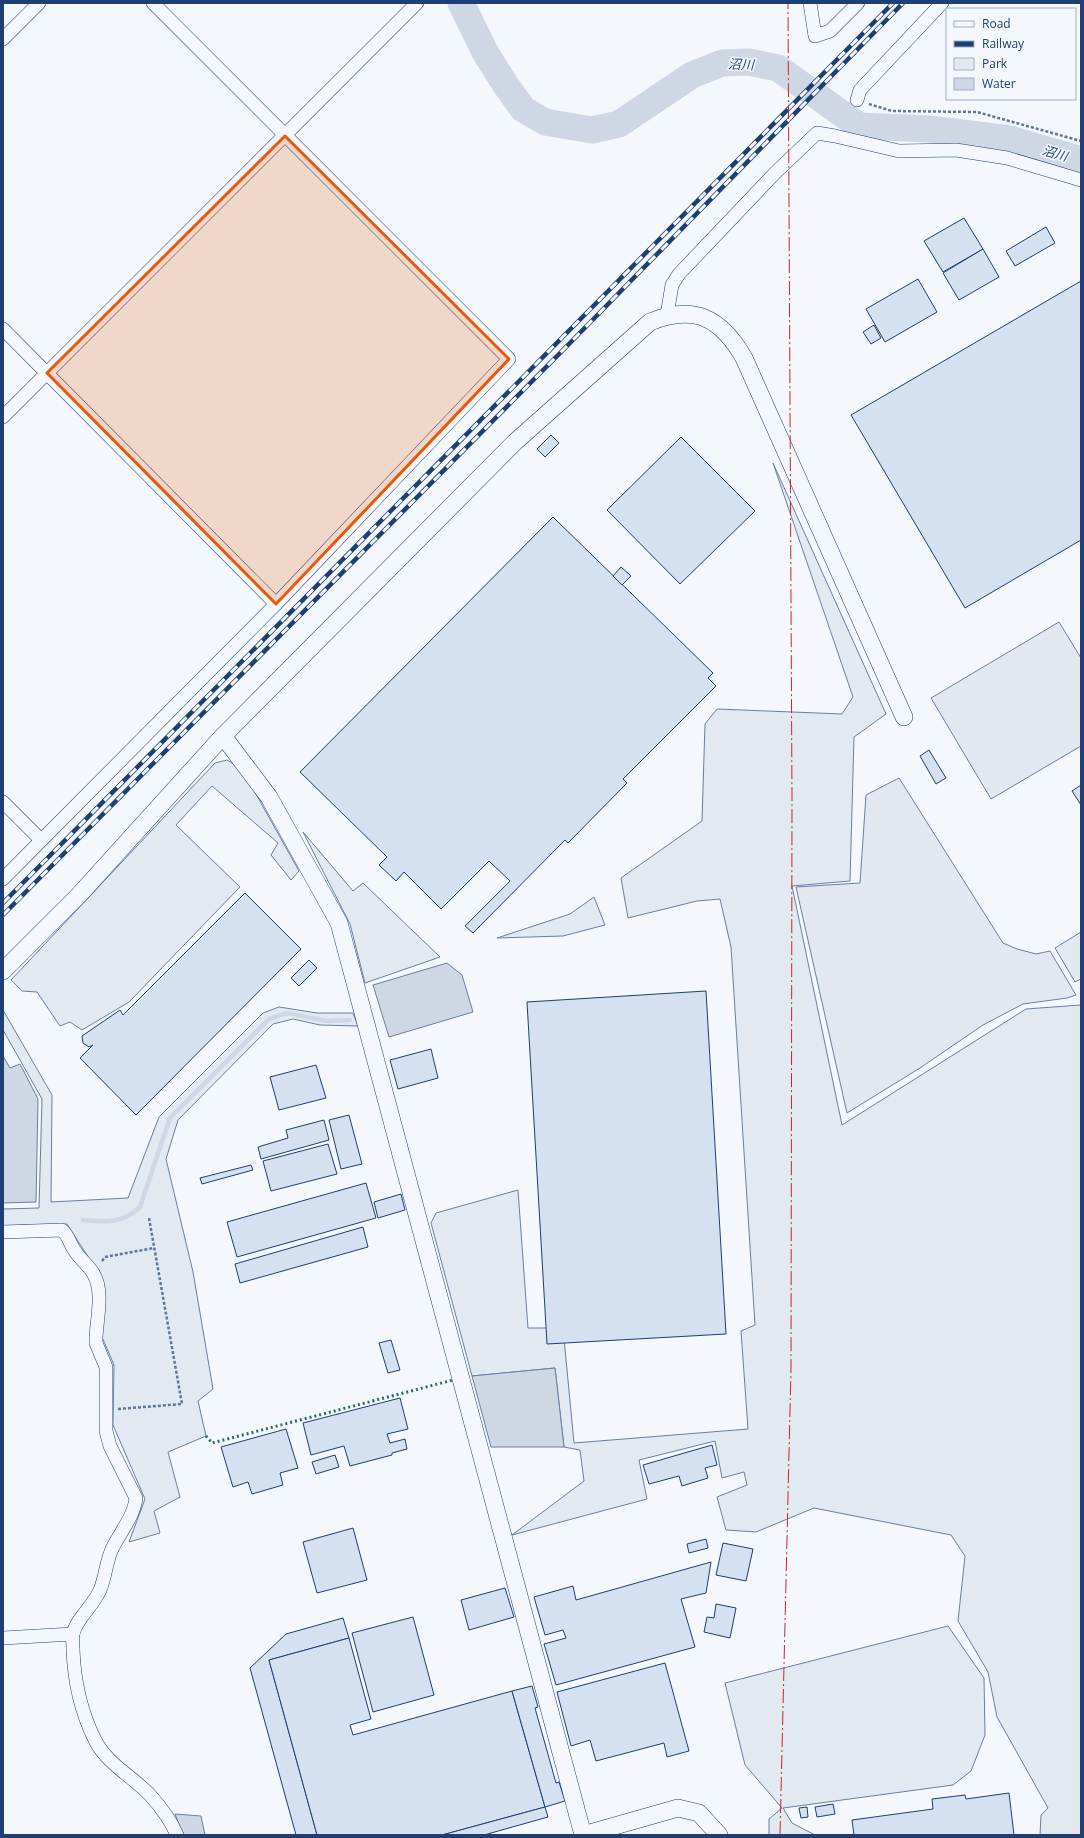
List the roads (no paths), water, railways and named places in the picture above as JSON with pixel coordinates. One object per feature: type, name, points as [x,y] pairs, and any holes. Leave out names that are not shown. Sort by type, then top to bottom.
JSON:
[{"type":"street","points":[[3,39],[39,3]]},
{"type":"street","points":[[3,879],[276,604],[509,359],[153,3]]},
{"type":"street","points":[[3,417],[417,3]]},
{"type":"street","points":[[810,3],[815,36],[830,31],[858,3]]},
{"type":"street","points":[[857,100],[860,90],[942,3]]},
{"type":"street","points":[[667,315],[672,285],[679,274],[775,173],[817,134],[834,136],[900,151],[956,150],[1007,158],[1081,180]]},
{"type":"street","points":[[3,971],[79,895],[223,736],[515,442],[650,322],[667,315],[686,314],[704,317],[720,327],[734,341],[744,358],[904,717]]},
{"type":"street","points":[[3,329],[276,604]]},
{"type":"street","points":[[223,736],[268,797],[339,922],[583,1835],[678,1808],[699,1813],[719,1835]]},
{"type":"street","points":[[3,802],[41,840]]},
{"type":"street","points":[[3,1232],[62,1230],[66,1234],[74,1250],[93,1272],[98,1290],[96,1343],[106,1367],[106,1430],[110,1446],[136,1498],[135,1505],[124,1530],[113,1547],[105,1580],[96,1599],[77,1625],[73,1634],[75,1680],[94,1739],[102,1753],[150,1795],[174,1828],[177,1835]]},
{"type":"street","points":[[3,1638],[73,1634]]},
{"type":"water","points":[[447,963],[462,975],[473,1012],[389,1037],[373,985]]},
{"type":"water","points":[[3,1056],[10,1068],[20,1064],[38,1099],[36,1202],[3,1203]]},
{"type":"water","points":[[555,1368],[564,1447],[491,1447],[472,1376]]},
{"type":"water","points":[[175,1814],[201,1816],[205,1835],[183,1835]]},
{"type":"waterway","name":"沼川","points":[[461,3],[485,52],[505,84],[523,109],[545,122],[592,130],[619,124],[692,75],[722,63],[749,62],[778,68],[859,126],[930,129],[1010,139],[1081,160]]},
{"type":"waterway","points":[[83,1220],[114,1221],[133,1213],[140,1207],[170,1118],[269,1019],[287,1013],[327,1021],[350,1020]]},
{"type":"railway","points":[[3,903],[893,3]]},
{"type":"railway","points":[[3,915],[569,344],[903,3]]}]
